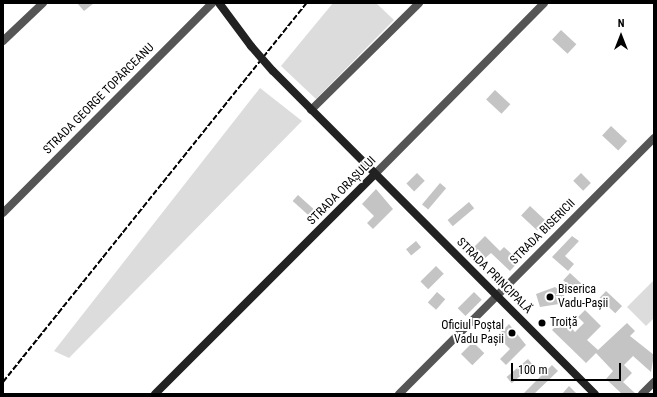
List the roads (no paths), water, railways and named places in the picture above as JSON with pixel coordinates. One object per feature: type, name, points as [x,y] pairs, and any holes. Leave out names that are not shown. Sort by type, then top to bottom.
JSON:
[{"type":"main road","name":"STRADA PRINCIPALĂ","points":[[219,3],[251,46],[273,71],[595,394]]},
{"type":"main road","name":"STRADA ORAȘULUI","points":[[155,394],[375,174]]},
{"type":"street","points":[[3,41],[43,3]]},
{"type":"street","name":"STRADA GEORGE TOPÂRCEANU","points":[[3,213],[212,3]]},
{"type":"street","points":[[311,110],[418,3]]},
{"type":"street","name":"STRADA ORAȘULUI","points":[[375,174],[544,3]]},
{"type":"street","name":"STRADA BISERICII","points":[[399,394],[654,138]]},
{"type":"street","points":[[642,394],[654,382]]},
{"type":"railway","points":[[3,382],[307,3]]},
{"type":"place","name":"Biserica Vadu-Pașii","points":[[550,297]]},
{"type":"place","name":"Troiță","points":[[542,323]]},
{"type":"place","name":"Oficiul Poștal Vadu Pașii","points":[[512,333]]}]
